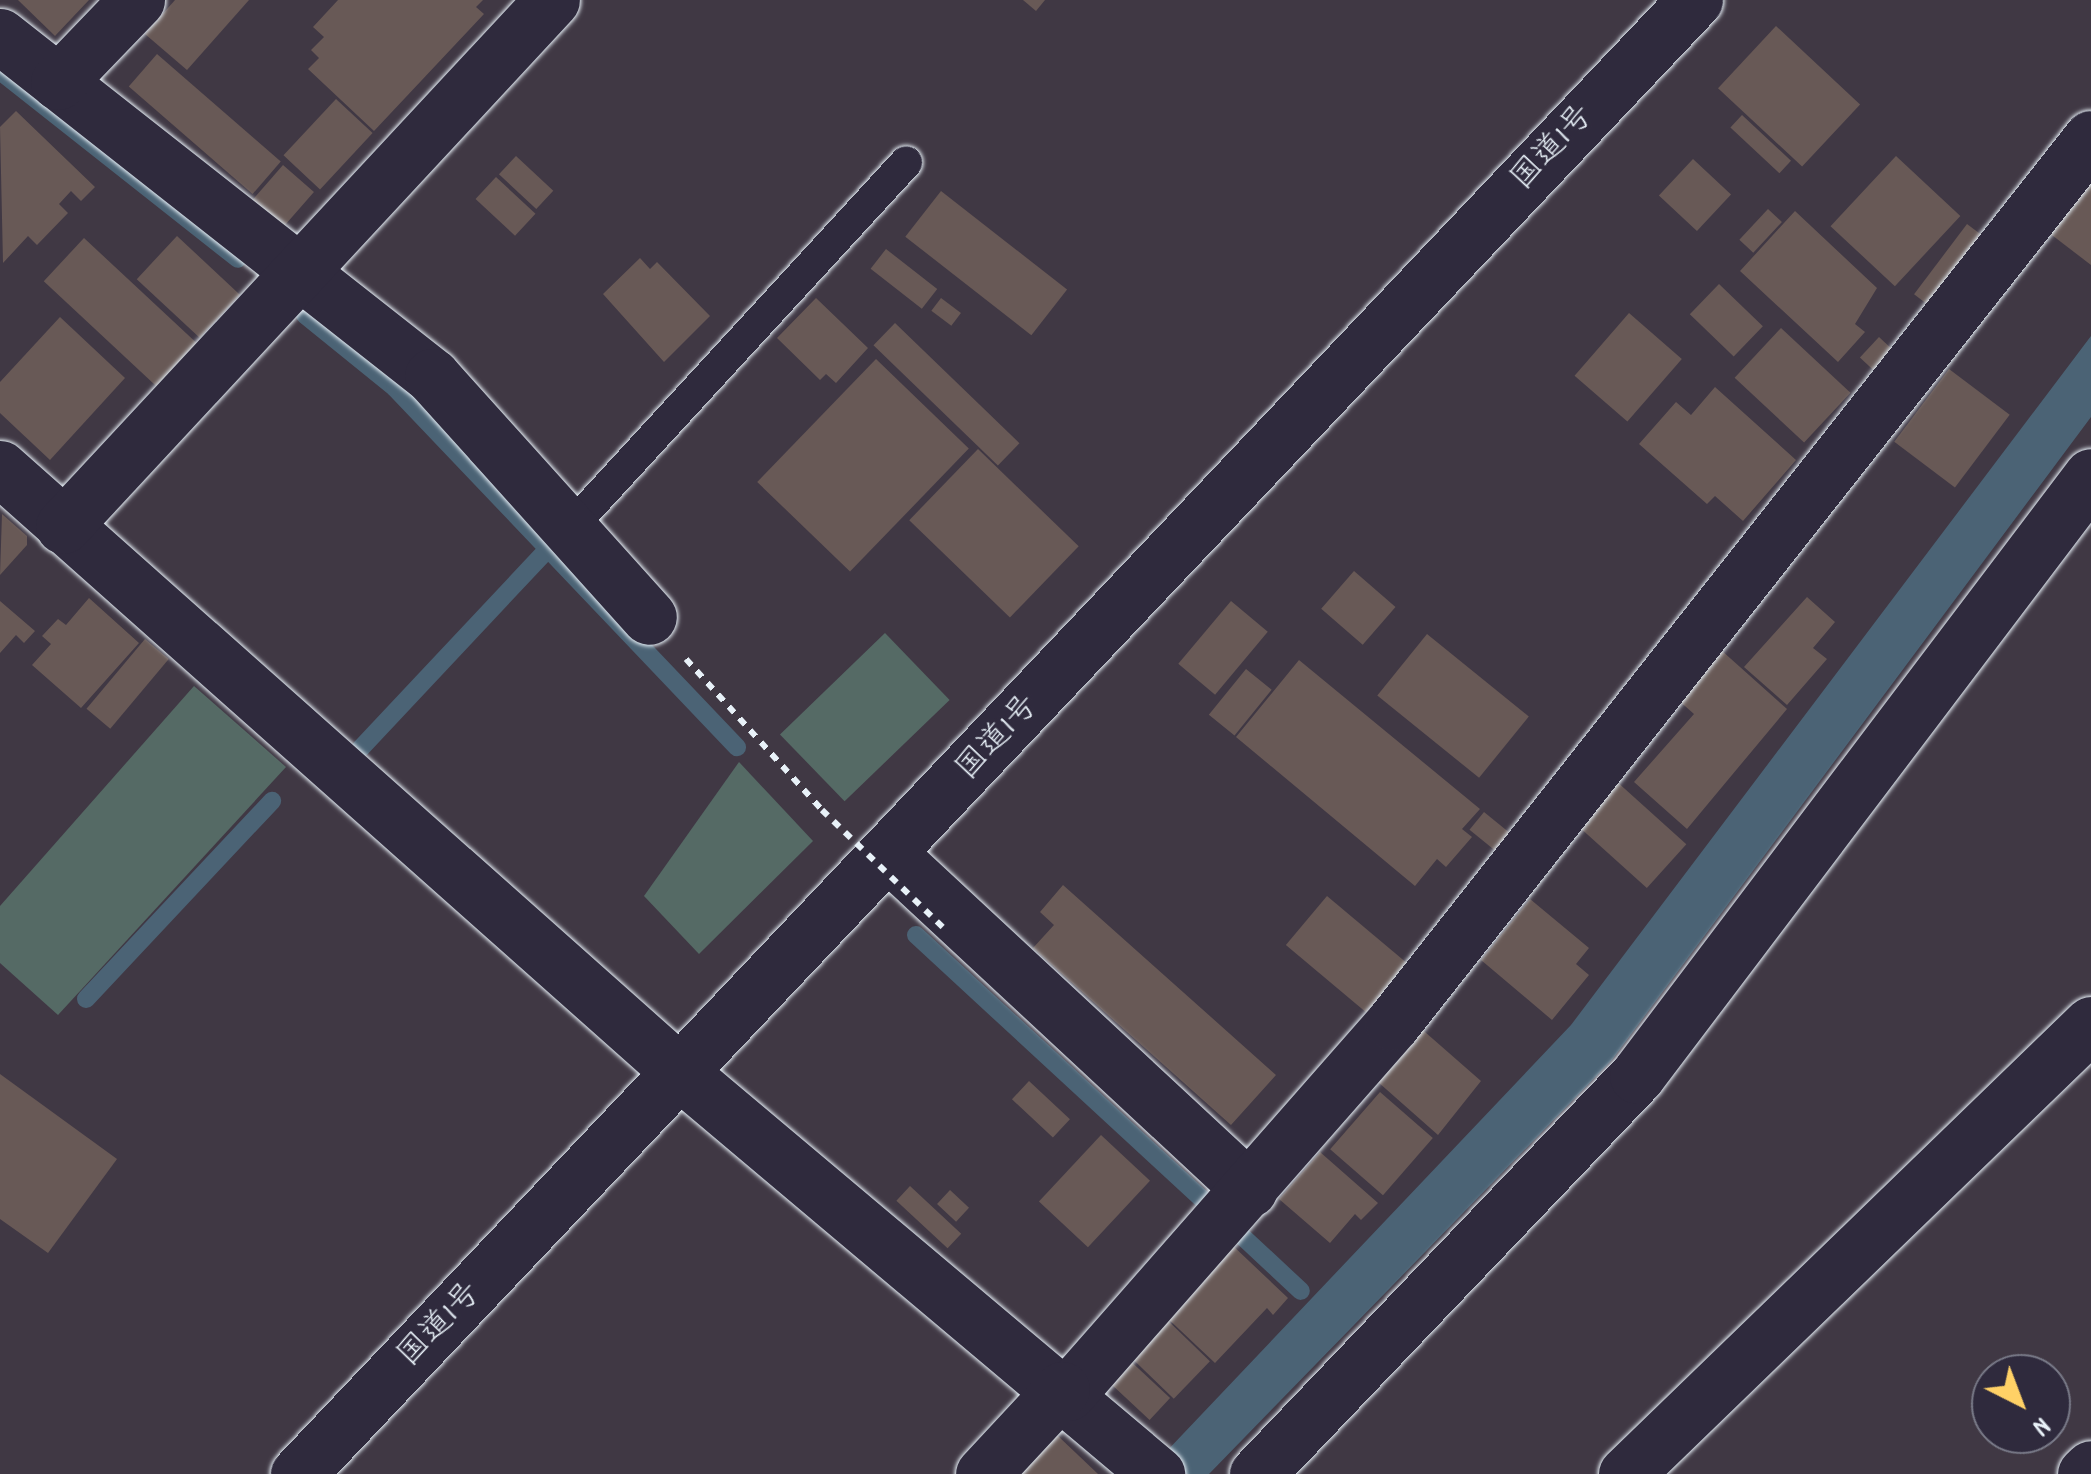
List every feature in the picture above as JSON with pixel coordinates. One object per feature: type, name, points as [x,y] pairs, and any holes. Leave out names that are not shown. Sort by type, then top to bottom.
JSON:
[{"type":"main road","points":[[58,82],[137,0]]},
{"type":"main road","points":[[63,526],[552,0]]},
{"type":"main road","name":"国道1号","points":[[298,1474],[684,1075],[1695,0]]},
{"type":"main road","points":[[0,36],[432,376],[649,617]]},
{"type":"main road","points":[[983,1474],[1250,1190],[1392,1024],[2091,138]]},
{"type":"main road","points":[[0,468],[684,1075],[1065,1391],[1149,1467]]},
{"type":"main road","points":[[1257,1474],[1637,1076],[2091,476]]},
{"type":"main road","points":[[890,855],[1250,1190]]},
{"type":"main road","points":[[1626,1474],[2091,1024]]},
{"type":"main road","points":[[2085,1474],[2091,1468]]},
{"type":"lane","points":[[570,529],[906,163]]},
{"type":"path","points":[[649,617],[822,810],[948,932]]},
{"type":"green space","points":[[885,633],[950,700],[845,801],[780,734]]},
{"type":"green space","points":[[194,686],[286,767],[58,1015],[0,963],[0,906]]},
{"type":"green space","points":[[739,762],[813,841],[699,954],[644,896]]},
{"type":"water","points":[[2091,336],[2091,417],[1612,1060],[1209,1474],[1145,1474],[1571,1025]]},
{"type":"building","points":[[18,0],[89,0],[55,36]]},
{"type":"building","points":[[175,0],[249,0],[187,70],[145,34]]},
{"type":"building","points":[[338,0],[483,0],[476,7],[484,14],[374,131],[308,69],[319,58],[311,50],[324,37],[313,27]]},
{"type":"building","points":[[1023,0],[1045,0],[1036,11]]},
{"type":"building","points":[[1776,26],[1860,104],[1802,167],[1718,88]]},
{"type":"building","points":[[157,54],[281,162],[253,194],[129,86]]},
{"type":"building","points":[[336,99],[373,133],[320,189],[283,155]]},
{"type":"building","points":[[16,111],[95,187],[81,201],[71,191],[59,204],[68,213],[37,245],[28,236],[3,263],[0,127]]},
{"type":"building","points":[[1742,115],[1791,161],[1779,173],[1730,127]]},
{"type":"building","points":[[516,156],[553,191],[536,209],[499,174]]},
{"type":"building","points":[[1896,156],[1960,216],[1895,286],[1831,226]]},
{"type":"building","points":[[1693,159],[1731,194],[1697,231],[1659,196]]},
{"type":"building","points":[[283,165],[314,192],[284,227],[253,200]]},
{"type":"building","points":[[496,177],[535,214],[515,236],[476,199]]},
{"type":"building","points":[[2083,181],[2091,183],[2091,265],[2044,229]]},
{"type":"building","points":[[941,191],[1067,290],[1031,335],[905,237]]},
{"type":"building","points":[[1768,209],[1782,222],[1753,253],[1739,240]]},
{"type":"building","points":[[1795,211],[1877,288],[1855,324],[1865,332],[1838,362],[1740,271]]},
{"type":"building","points":[[1967,224],[1987,239],[1934,309],[1914,294]]},
{"type":"building","points":[[177,236],[240,295],[200,338],[137,279]]},
{"type":"building","points":[[84,238],[197,343],[156,386],[44,281]]},
{"type":"building","points":[[886,249],[937,289],[922,309],[871,269]]},
{"type":"building","points":[[640,258],[650,269],[657,262],[710,316],[664,362],[603,294]]},
{"type":"building","points":[[1719,284],[1763,326],[1734,357],[1690,314]]},
{"type":"building","points":[[816,298],[868,348],[836,383],[826,374],[820,380],[777,338]]},
{"type":"building","points":[[941,298],[961,313],[951,326],[931,311]]},
{"type":"building","points":[[1629,313],[1682,359],[1627,422],[1575,376]]},
{"type":"building","points":[[60,317],[125,378],[50,460],[0,413],[0,382]]},
{"type":"building","points":[[895,323],[1019,443],[998,465],[873,345]]},
{"type":"building","points":[[1781,328],[1850,393],[1804,443],[1735,378]]},
{"type":"building","points":[[1879,337],[1893,350],[1874,370],[1860,357]]},
{"type":"building","points":[[876,359],[969,449],[850,572],[757,482]]},
{"type":"building","points":[[1949,369],[2010,415],[1955,487],[1894,442]]},
{"type":"building","points":[[1715,387],[1796,460],[1743,521],[1715,496],[1707,504],[1639,444],[1676,402],[1691,415]]},
{"type":"building","points":[[978,449],[1079,546],[1010,617],[909,520]]},
{"type":"building","points":[[2,514],[27,536],[27,545],[0,575]]},
{"type":"building","points":[[1354,571],[1396,607],[1363,645],[1321,609]]},
{"type":"building","points":[[1807,597],[1835,622],[1813,648],[1827,659],[1787,705],[1744,667]]},
{"type":"building","points":[[89,598],[139,643],[81,708],[32,665],[51,644],[42,636],[58,619],[66,625]]},
{"type":"building","points":[[0,601],[35,631],[24,643],[16,635],[0,653]]},
{"type":"building","points":[[1231,601],[1268,632],[1215,695],[1178,664]]},
{"type":"building","points":[[1427,634],[1529,716],[1479,778],[1377,695]]},
{"type":"building","points":[[145,639],[169,659],[110,729],[87,709]]},
{"type":"building","points":[[1721,650],[1787,709],[1687,829],[1634,782],[1694,714],[1677,699]]},
{"type":"building","points":[[1299,660],[1480,809],[1462,829],[1472,837],[1446,867],[1437,859],[1415,886],[1236,737]]},
{"type":"building","points":[[1246,669],[1272,690],[1235,736],[1209,715]]},
{"type":"building","points":[[1615,780],[1686,844],[1647,888],[1576,824]]},
{"type":"building","points":[[1484,812],[1512,835],[1498,853],[1470,830]]},
{"type":"building","points":[[1063,885],[1276,1075],[1231,1125],[1033,948],[1054,925],[1040,912]]},
{"type":"building","points":[[1327,896],[1407,963],[1366,1013],[1286,945]]},
{"type":"building","points":[[1530,899],[1589,948],[1576,964],[1589,975],[1552,1020],[1481,960]]},
{"type":"building","points":[[1417,1025],[1481,1081],[1438,1135],[1378,1082],[1394,1064],[1388,1058]]},
{"type":"building","points":[[0,1074],[117,1159],[48,1253],[0,1219]]},
{"type":"building","points":[[1029,1081],[1070,1119],[1053,1137],[1012,1099]]},
{"type":"building","points":[[1380,1092],[1433,1138],[1383,1195],[1330,1149]]},
{"type":"building","points":[[1101,1135],[1150,1181],[1088,1247],[1039,1202]]},
{"type":"building","points":[[1320,1152],[1378,1203],[1361,1220],[1355,1214],[1330,1243],[1279,1199]]},
{"type":"building","points":[[910,1186],[961,1234],[948,1248],[896,1201]]},
{"type":"building","points":[[950,1190],[969,1208],[956,1222],[937,1204]]},
{"type":"building","points":[[1230,1243],[1288,1298],[1273,1315],[1267,1308],[1215,1363],[1163,1314]]},
{"type":"building","points":[[1161,1314],[1210,1361],[1174,1399],[1125,1351]]},
{"type":"building","points":[[1124,1355],[1170,1398],[1150,1420],[1104,1377]]},
{"type":"building","points":[[1057,1435],[1098,1474],[1020,1474]]},
{"type":"waterway","points":[[0,71],[238,259]]},
{"type":"waterway","points":[[305,315],[395,388],[737,747]]},
{"type":"waterway","points":[[361,748],[548,549]]},
{"type":"waterway","points":[[86,999],[272,801]]},
{"type":"waterway","points":[[916,935],[1204,1201]]},
{"type":"waterway","points":[[1243,1237],[1301,1291]]}]
